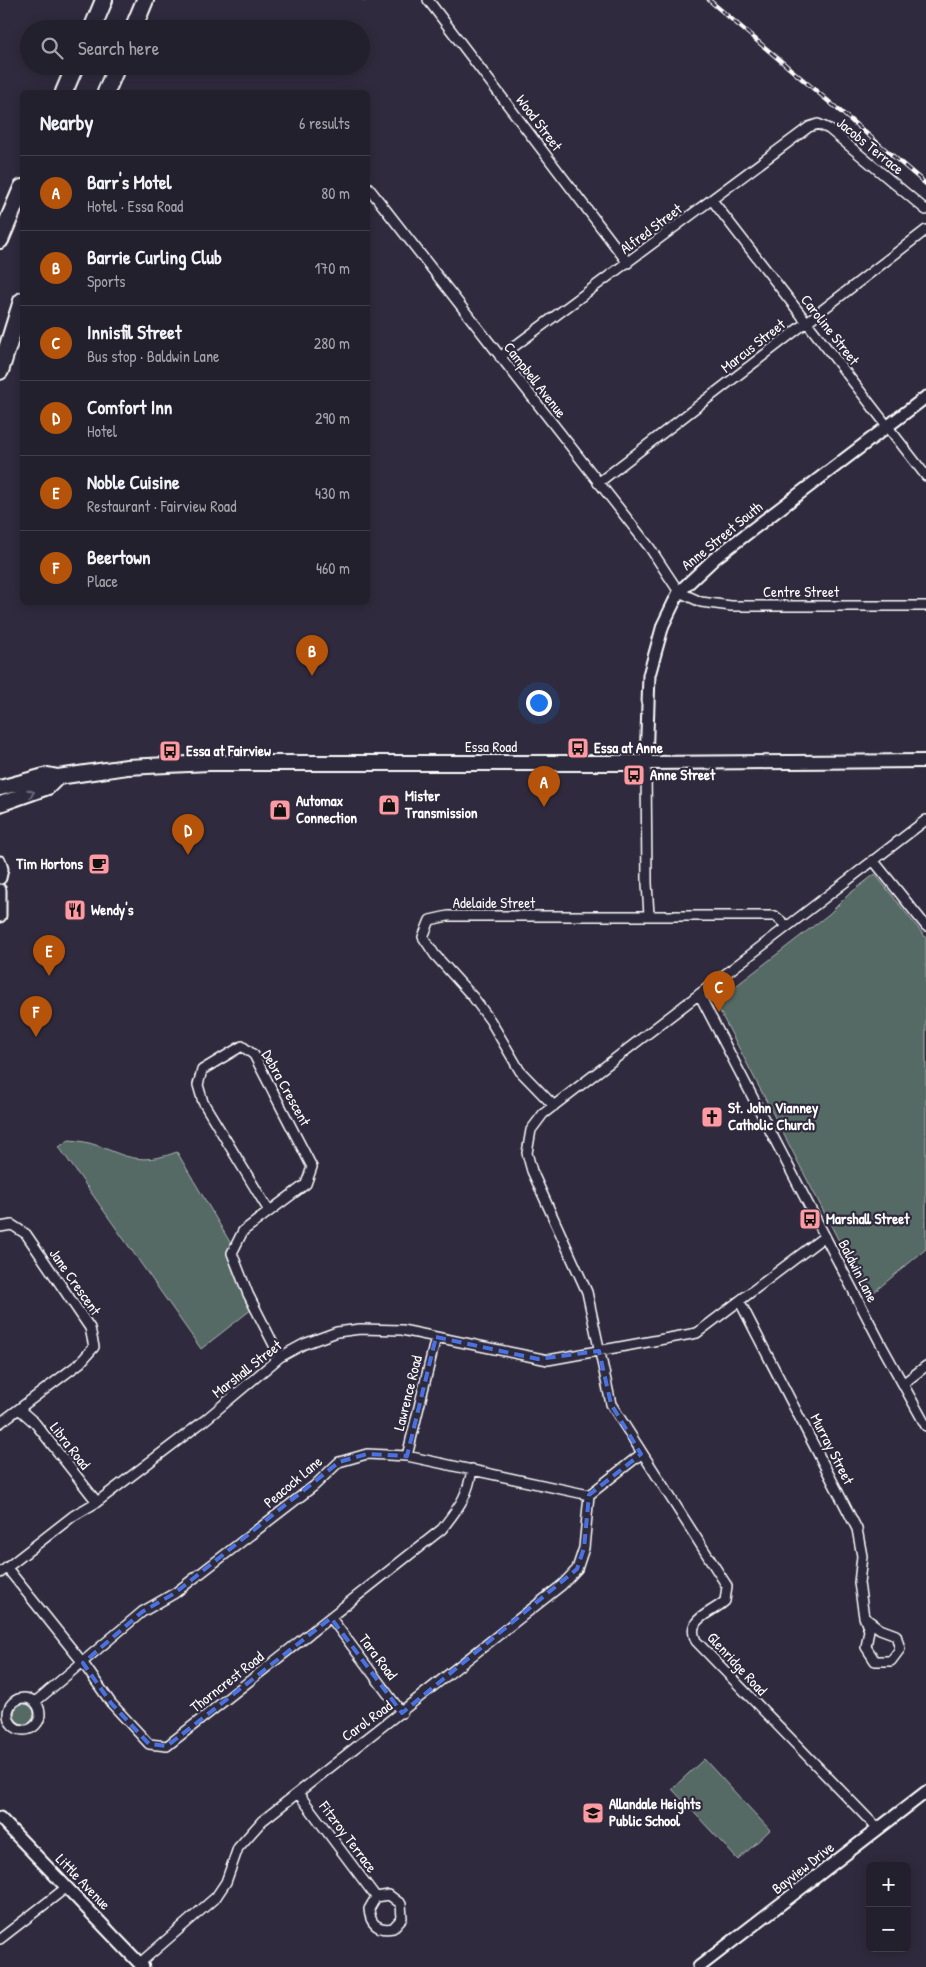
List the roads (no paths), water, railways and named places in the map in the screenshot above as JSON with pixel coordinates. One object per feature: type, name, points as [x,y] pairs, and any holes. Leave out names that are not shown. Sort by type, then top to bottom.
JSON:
[{"type":"highway","points":[[96,20],[104,0]]},
{"type":"highway","points":[[137,20],[145,0]]},
{"type":"highway","points":[[65,90],[71,75]]},
{"type":"highway","points":[[107,90],[113,75]]},
{"type":"highway","points":[[0,240],[20,193]]},
{"type":"highway","points":[[0,349],[20,304]]},
{"type":"highway","points":[[0,372],[20,306]]},
{"type":"main road","name":"Essa Road","points":[[0,788],[48,775],[58,777],[127,767],[209,763],[926,761]]},
{"type":"main road","name":"Essa Road","points":[[0,804],[48,787],[58,777]]},
{"type":"street","name":"Wood Street","points":[[428,0],[628,263]]},
{"type":"street","name":"Alfred Street","points":[[500,357],[628,263],[800,132],[818,124]]},
{"type":"street","name":"Jacobs Terrace","points":[[818,124],[828,128],[926,210]]},
{"type":"street","name":"Campbell Avenue","points":[[370,190],[598,484],[650,548],[679,592]]},
{"type":"street","name":"Caroline Street","points":[[712,200],[926,476]]},
{"type":"street","name":"Marcus Street","points":[[598,484],[926,230]]},
{"type":"street","name":"Anne Street South","points":[[649,915],[646,763],[649,675],[663,625],[679,592],[715,558],[926,397]]},
{"type":"street","name":"Centre Street","points":[[679,592],[701,602],[731,606],[926,606]]},
{"type":"street","points":[[588,1495],[641,1454],[611,1404],[587,1292],[532,1171],[527,1153],[531,1130],[543,1114],[926,820]]},
{"type":"street","points":[[873,860],[923,918],[926,926]]},
{"type":"street","points":[[0,862],[2,869],[0,878]]},
{"type":"street","points":[[0,890],[0,916]]},
{"type":"street","name":"Adelaide Street","points":[[554,1106],[520,1071],[490,1020],[473,997],[435,955],[423,937],[430,920],[448,916],[775,916],[787,926]]},
{"type":"street","name":"Baldwin Lane","points":[[699,994],[883,1348],[926,1426]]},
{"type":"street","name":"Debra Crescent","points":[[269,1211],[203,1102],[198,1085],[202,1070],[242,1046],[254,1055],[312,1167],[306,1184],[243,1231],[232,1252],[248,1294],[280,1357]]},
{"type":"street","name":"Jane Crescent","points":[[0,1228],[12,1225],[26,1234],[90,1328],[94,1346],[80,1363],[0,1423]]},
{"type":"street","name":"Marshall Street","points":[[4,1571],[74,1516],[97,1502],[205,1420],[280,1357],[304,1344],[337,1332],[402,1330],[538,1359],[557,1358],[697,1333],[825,1236]]},
{"type":"street","name":"Murray Street","points":[[740,1302],[857,1529],[862,1556],[859,1584],[864,1617],[869,1630],[866,1647],[875,1661],[891,1661],[900,1649],[896,1635],[880,1629],[864,1617]]},
{"type":"street","name":"Lawrence Road","points":[[407,1456],[436,1336]]},
{"type":"street","points":[[904,1383],[926,1366]]},
{"type":"street","name":"Libra Road","points":[[20,1409],[35,1423],[97,1502]]},
{"type":"street","name":"Peacock Lane","points":[[35,1702],[142,1612],[175,1593],[314,1486],[339,1462],[367,1454],[407,1456],[588,1495]]},
{"type":"street","name":"Glenridge Road","points":[[641,1454],[727,1586],[725,1601],[701,1616],[694,1624],[692,1634],[696,1641],[878,1830]]},
{"type":"street","name":"Thorncrest Road","points":[[4,1571],[83,1663],[111,1703],[149,1744],[167,1746],[442,1529],[463,1501],[470,1488],[472,1469]]},
{"type":"street","name":"Carol Road","points":[[142,1965],[216,1897],[226,1882],[238,1848],[262,1821],[324,1770],[402,1713],[562,1585],[577,1569],[584,1548],[588,1495]]},
{"type":"street","name":"Tara Road","points":[[331,1618],[402,1713]]},
{"type":"street","name":"Bayview Drive","points":[[699,1967],[926,1792]]},
{"type":"street","name":"Fitzroy Terrace","points":[[298,1793],[376,1897]]},
{"type":"street","name":"Little Avenue","points":[[0,1818],[142,1965]]},
{"type":"street","points":[[0,1939],[67,1887]]},
{"type":"railway","points":[[709,0],[926,184]]},
{"type":"place","name":"Barrie Curling Club","points":[[312,676]]},
{"type":"place","name":"Essa at Anne","points":[[578,748]]},
{"type":"place","name":"Essa at Fairview","points":[[170,751]]},
{"type":"place","name":"Anne Street","points":[[634,775]]},
{"type":"place","name":"Mister Transmission","points":[[389,805]]},
{"type":"place","name":"Barr's Motel","points":[[544,807]]},
{"type":"place","name":"Automax Connection","points":[[280,810]]},
{"type":"place","name":"Comfort Inn","points":[[188,855]]},
{"type":"place","name":"Tim Hortons","points":[[99,864]]},
{"type":"place","name":"Wendy's","points":[[75,910]]},
{"type":"place","name":"Noble Cuisine","points":[[49,976]]},
{"type":"place","name":"Innisfil Street","points":[[719,1012]]},
{"type":"place","name":"Beertown","points":[[36,1037]]},
{"type":"place","name":"St. John Vianney Catholic Church","points":[[712,1117]]},
{"type":"place","name":"Marshall Street","points":[[810,1219]]},
{"type":"place","name":"Allandale Heights Public School","points":[[593,1813]]}]
